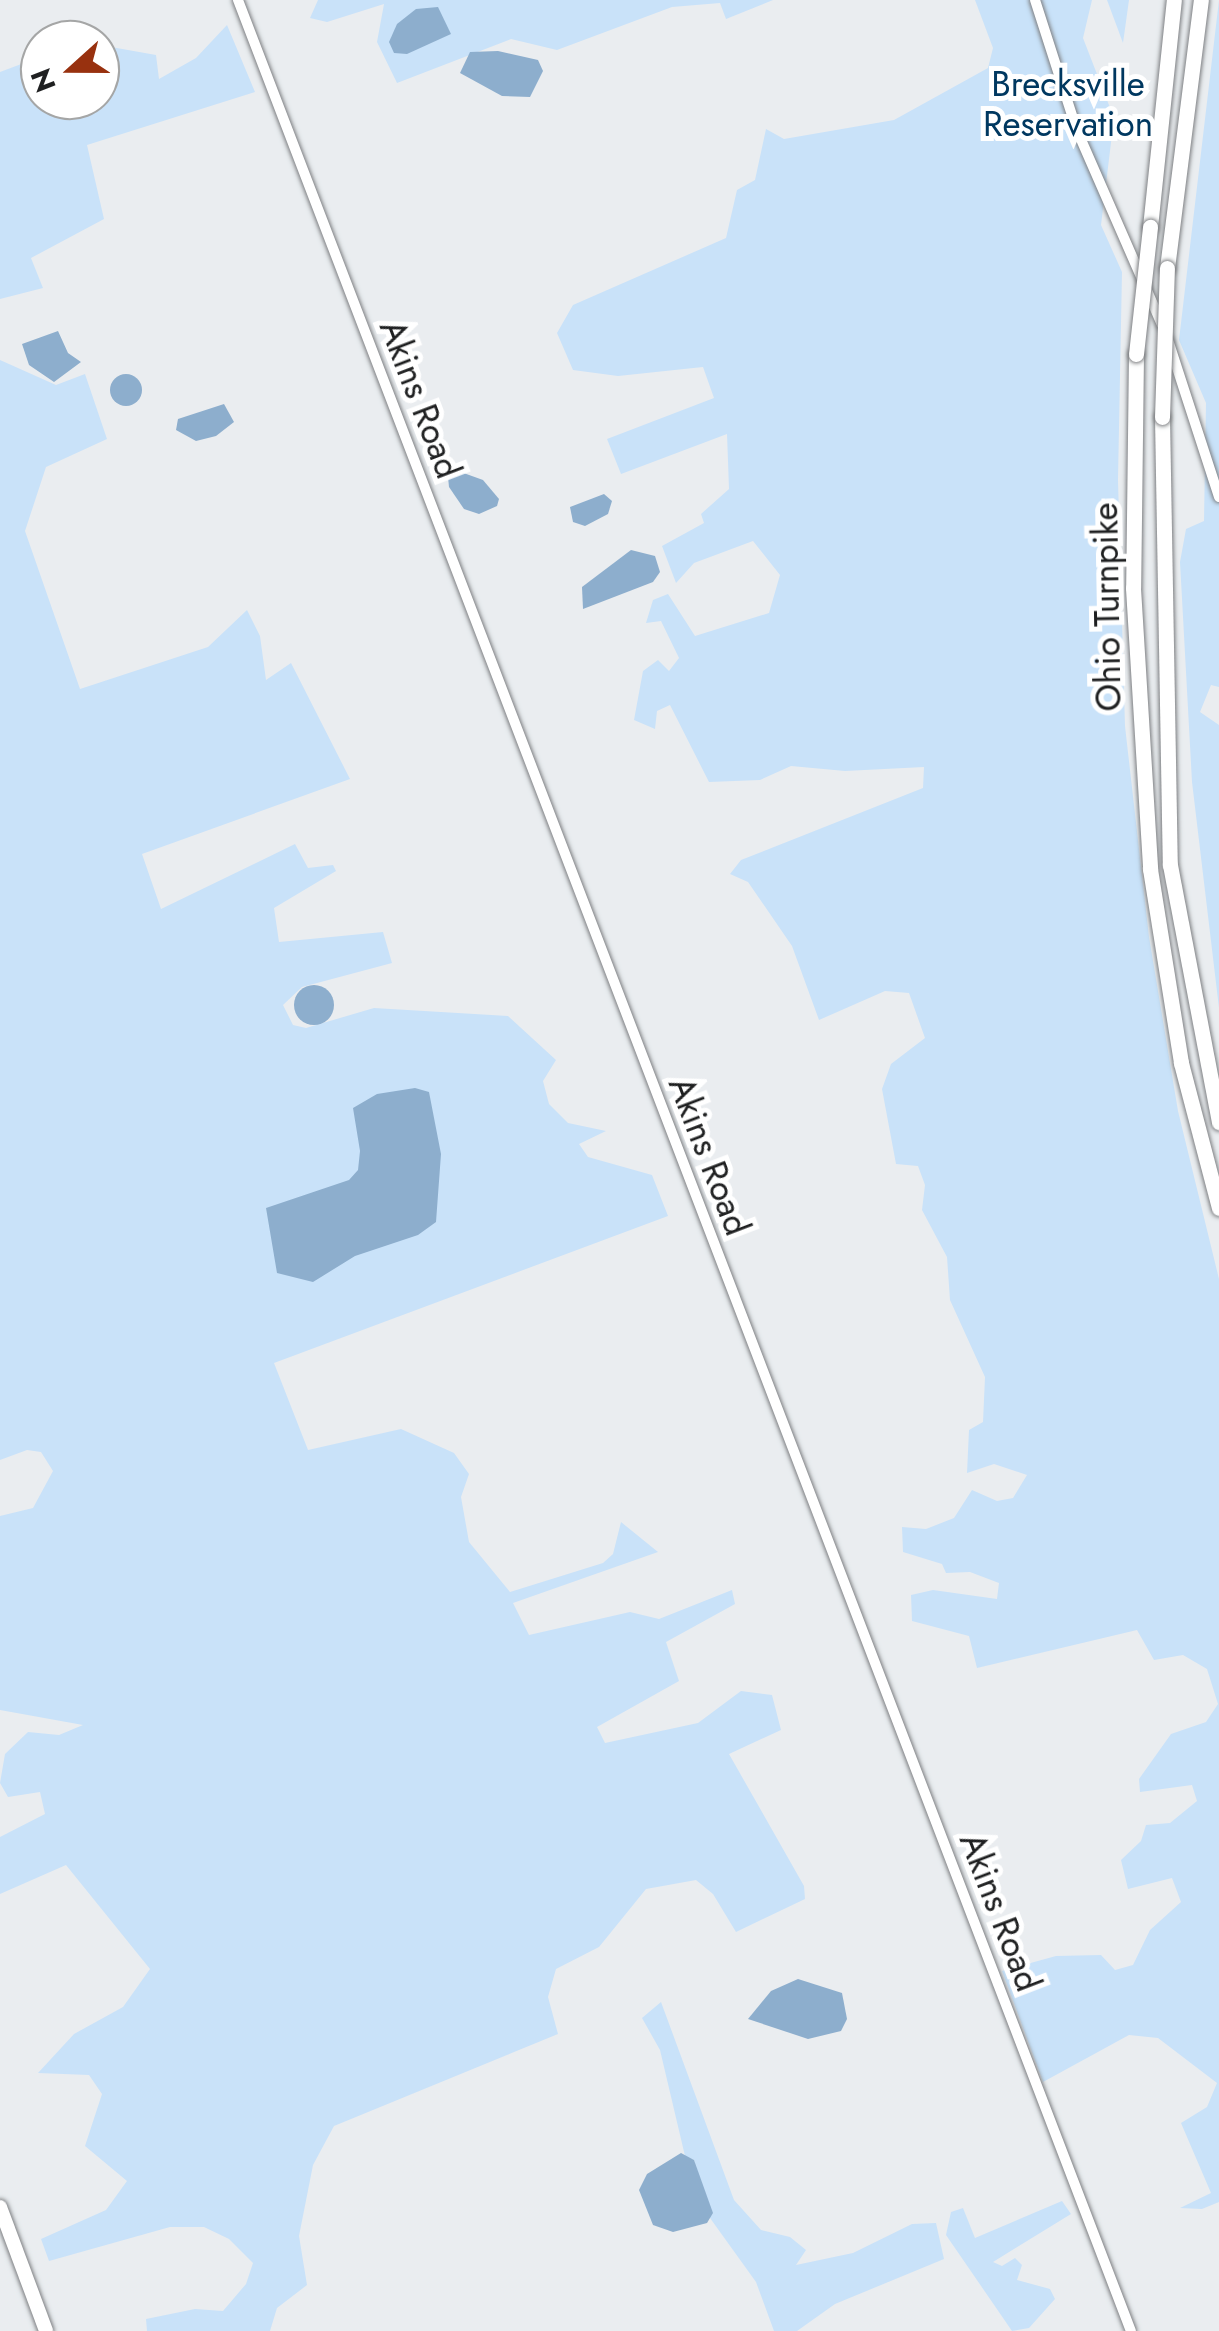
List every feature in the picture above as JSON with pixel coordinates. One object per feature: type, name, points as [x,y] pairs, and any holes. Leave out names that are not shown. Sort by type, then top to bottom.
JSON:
[{"type":"highway","name":"Ohio Turnpike","points":[[1174,0],[1136,354],[1133,588],[1150,869],[1182,1063],[1219,1208]]},
{"type":"highway","name":"Ohio Turnpike","points":[[1201,0],[1167,268],[1162,416],[1170,865],[1219,1122]]},
{"type":"main road","points":[[0,2207],[46,2331]]},
{"type":"street","name":"Akins Road","points":[[238,0],[1131,2331]]},
{"type":"street","points":[[1034,0],[1076,128],[1170,348],[1219,497]]},
{"type":"green space","points":[[318,0],[773,0],[726,19],[720,3],[672,7],[557,50],[511,39],[397,83],[377,42],[384,4],[327,22],[310,18]]},
{"type":"green space","points":[[975,0],[1092,0],[1083,38],[1114,118],[1101,225],[1122,272],[1118,480],[1125,726],[1149,937],[1178,1111],[1219,1279],[1219,2202],[1202,2209],[1180,2208],[1211,2193],[1181,2123],[1207,2107],[1217,2083],[1158,2038],[1129,2035],[1043,2082],[1002,1971],[1056,1956],[1101,1955],[1115,1970],[1133,1965],[1150,1930],[1181,1902],[1172,1878],[1128,1889],[1121,1860],[1141,1841],[1146,1825],[1170,1823],[1197,1801],[1192,1785],[1140,1792],[1139,1779],[1171,1734],[1206,1722],[1218,1704],[1207,1669],[1183,1655],[1154,1660],[1137,1630],[977,1668],[969,1636],[912,1621],[911,1595],[933,1590],[997,1599],[999,1583],[970,1572],[946,1573],[942,1564],[903,1552],[902,1527],[926,1529],[954,1518],[972,1490],[997,1501],[1013,1498],[1027,1475],[994,1464],[967,1473],[969,1430],[983,1422],[985,1377],[950,1300],[947,1257],[922,1210],[925,1185],[918,1166],[896,1164],[882,1089],[891,1064],[925,1038],[909,993],[885,991],[819,1020],[792,946],[748,882],[730,874],[741,860],[923,788],[924,767],[845,771],[791,766],[760,780],[709,782],[670,705],[657,711],[655,729],[634,720],[643,671],[658,660],[669,671],[679,658],[661,621],[646,623],[653,600],[668,594],[695,636],[769,613],[780,575],[753,541],[694,563],[676,583],[662,546],[704,523],[701,514],[729,489],[727,434],[621,474],[607,439],[714,398],[703,367],[618,376],[573,370],[557,333],[573,305],[726,238],[737,190],[755,180],[766,129],[784,139],[894,120],[988,68],[993,48]]},
{"type":"green space","name":"Brecksville Reservation","points":[[1107,0],[1129,0],[1123,43]]},
{"type":"green space","points":[[1219,0],[1219,687],[1211,685],[1200,712],[1219,725],[1219,1008],[1192,782],[1180,562],[1186,529],[1204,521],[1206,403],[1179,340]]},
{"type":"green space","points":[[227,25],[255,92],[87,145],[104,219],[31,258],[43,288],[0,299],[0,72],[20,64],[20,120],[120,120],[120,49],[156,55],[159,79],[196,58]]},
{"type":"green space","points":[[0,360],[56,385],[85,374],[107,439],[46,467],[25,531],[80,689],[208,647],[247,610],[260,636],[266,680],[291,663],[350,779],[142,854],[161,909],[295,844],[308,868],[333,865],[336,871],[274,908],[279,942],[383,932],[392,963],[302,987],[283,1005],[293,1025],[306,1028],[374,1008],[508,1016],[556,1060],[543,1081],[549,1104],[568,1123],[606,1131],[579,1144],[588,1157],[652,1175],[668,1216],[274,1363],[308,1450],[401,1429],[454,1453],[469,1474],[461,1497],[469,1542],[510,1592],[603,1563],[613,1554],[621,1522],[658,1552],[513,1603],[529,1635],[630,1612],[659,1619],[732,1590],[735,1604],[666,1642],[679,1681],[597,1727],[605,1743],[698,1723],[741,1691],[772,1695],[781,1730],[729,1754],[804,1886],[805,1899],[736,1932],[713,1894],[696,1880],[646,1889],[599,1947],[556,1969],[548,1997],[558,2034],[334,2126],[313,2165],[299,2236],[307,2285],[277,2308],[270,2331],[147,2331],[146,2319],[195,2309],[223,2311],[246,2284],[253,2263],[229,2239],[204,2227],[170,2227],[49,2261],[41,2239],[106,2210],[127,2181],[85,2146],[102,2094],[89,2075],[38,2073],[74,2034],[123,2007],[150,1969],[66,1865],[0,1894],[0,1837],[45,1814],[40,1792],[8,1797],[0,1783],[5,1754],[28,1732],[59,1735],[83,1725],[0,1710],[0,1516],[33,1508],[53,1471],[41,1452],[27,1450],[0,1460]]},
{"type":"green space","points":[[661,2002],[734,2200],[761,2230],[790,2237],[806,2250],[796,2265],[853,2253],[912,2224],[936,2223],[944,2259],[835,2304],[797,2331],[774,2331],[756,2282],[710,2218],[694,2160],[685,2156],[660,2050],[642,2018]]},
{"type":"green space","points":[[1062,2201],[1071,2214],[993,2262],[1002,2266],[1015,2258],[1022,2265],[1017,2280],[1050,2289],[1055,2299],[1029,2328],[1012,2331],[946,2235],[951,2212],[963,2208],[975,2238]]},
{"type":"shaded area","points":[[438,7],[451,34],[407,54],[394,53],[389,42],[397,24],[416,9]]},
{"type":"shaded area","points":[[498,51],[538,60],[543,71],[530,97],[502,96],[460,73],[470,52]]},
{"type":"shaded area","points":[[58,331],[68,353],[81,362],[54,382],[29,365],[22,344]]},
{"type":"shaded area","points":[[126,374],[137,379],[142,390],[137,401],[126,406],[115,401],[110,390],[115,379]]},
{"type":"shaded area","points":[[224,404],[234,422],[216,436],[196,441],[176,430],[178,419]]},
{"type":"shaded area","points":[[458,471],[483,480],[499,499],[497,506],[479,514],[464,509],[449,487],[448,477]]},
{"type":"shaded area","points":[[604,494],[612,501],[608,514],[585,526],[573,522],[570,507]]},
{"type":"shaded area","points":[[631,550],[655,556],[660,572],[653,582],[583,609],[582,587]]},
{"type":"shaded area","points":[[314,985],[328,991],[334,1005],[328,1019],[314,1025],[300,1019],[294,1005],[300,991]]},
{"type":"shaded area","points":[[415,1088],[429,1092],[441,1154],[436,1222],[418,1235],[355,1256],[313,1282],[277,1273],[266,1208],[349,1180],[358,1170],[360,1151],[353,1108],[377,1094]]},
{"type":"shaded area","points":[[798,1979],[842,1993],[847,2019],[841,2031],[808,2039],[748,2019],[771,1991]]},
{"type":"shaded area","points":[[681,2153],[694,2160],[713,2213],[707,2223],[673,2232],[653,2225],[639,2190],[647,2174]]}]
